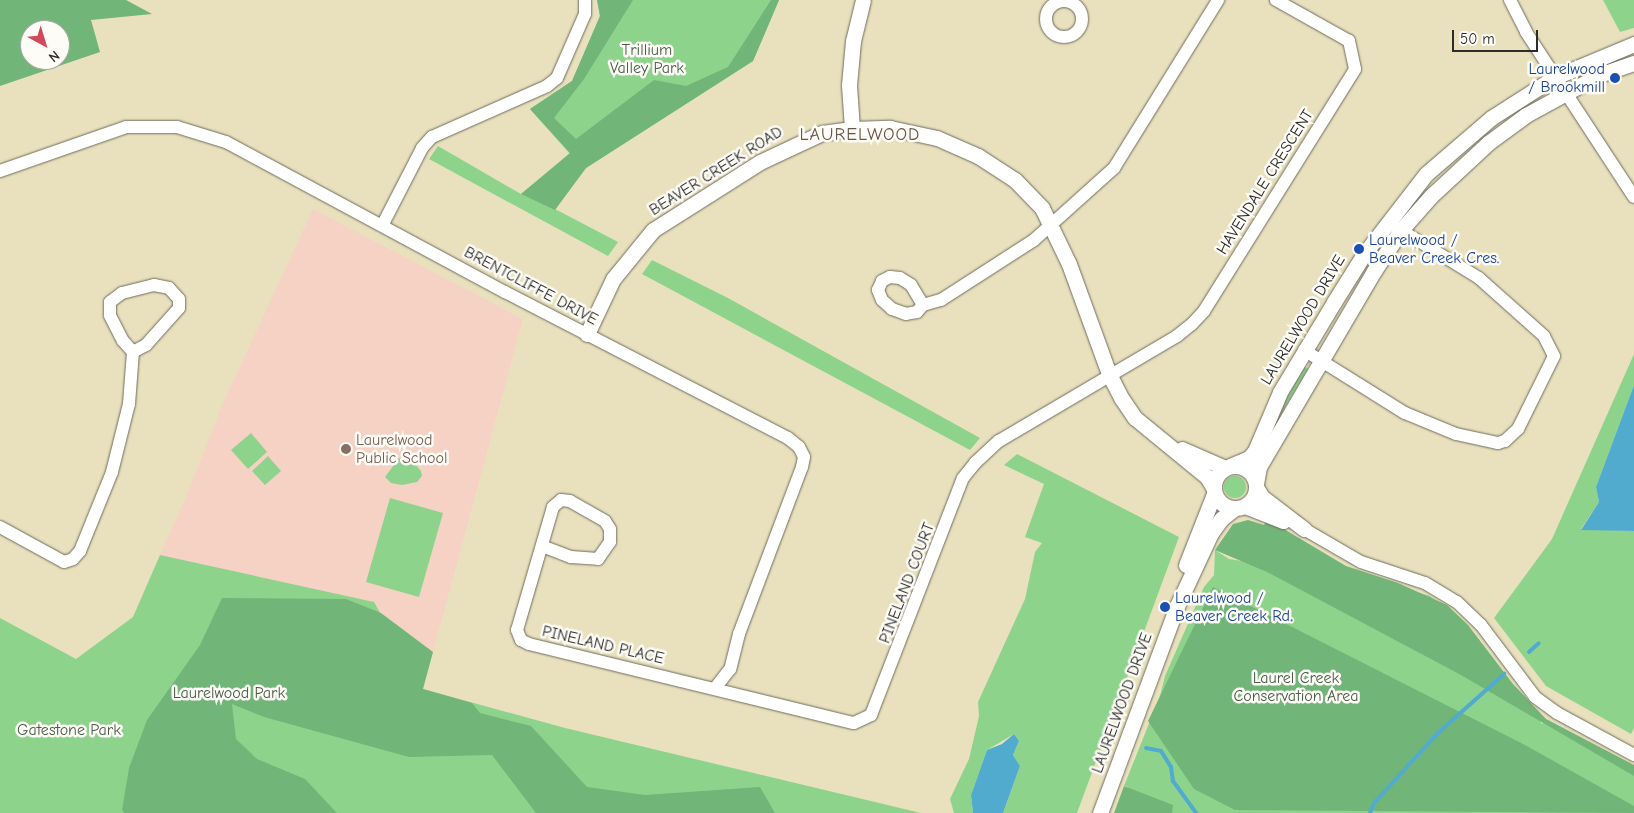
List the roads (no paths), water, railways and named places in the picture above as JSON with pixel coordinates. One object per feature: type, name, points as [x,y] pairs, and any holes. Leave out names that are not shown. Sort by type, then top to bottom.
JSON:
[{"type":"street","points":[[383,224],[422,148],[432,138],[547,86],[557,78],[585,14],[585,0]]},
{"type":"street","points":[[852,128],[849,85],[853,41],[863,0]]},
{"type":"street","points":[[923,304],[941,300],[1034,240],[1114,168],[1218,0]]},
{"type":"street","name":"HAVENDALE CRESCENT","points":[[1110,374],[1177,336],[1204,311],[1355,69],[1349,41],[1276,0]]},
{"type":"street","points":[[1510,0],[1526,32],[1633,193]]},
{"type":"street","name":"LAURELWOOD DRIVE","points":[[1228,467],[1249,458],[1255,451],[1273,405],[1304,350],[1388,221],[1426,174],[1470,134],[1555,77],[1634,44]]},
{"type":"street","points":[[1240,507],[1253,498],[1259,467],[1320,359],[1401,230],[1443,182],[1488,142],[1565,93],[1634,63]]},
{"type":"street","name":"BRENTCLIFFE DRIVE","points":[[0,171],[126,127],[176,127],[226,142],[587,334],[788,438],[799,446],[804,457],[739,634],[730,669],[716,688]]},
{"type":"street","name":"BEAVER CREEK ROAD","points":[[587,334],[613,279],[653,230],[795,142],[822,133],[852,128],[890,128],[927,136],[978,156],[1014,180],[1042,208],[1051,224],[1110,374],[1135,418],[1170,444],[1207,477],[1214,490]]},
{"type":"street","points":[[1304,350],[1405,413],[1456,434],[1498,443],[1505,441],[1518,430],[1554,356],[1544,336],[1479,278],[1388,221]]},
{"type":"street","points":[[0,527],[64,562],[73,559],[80,551],[112,472],[129,404],[133,352],[123,341],[110,315],[110,302],[122,293],[154,285],[169,288],[179,299],[179,308],[146,345],[133,352]]},
{"type":"street","name":"PINELAND COURT","points":[[716,688],[854,723],[871,715],[878,705],[964,478],[999,441],[1110,374]]},
{"type":"street","name":"BEAVER CREEK ROAD","points":[[1170,444],[1228,467]]},
{"type":"street","points":[[1304,529],[1240,507],[1222,504],[1214,490],[1216,476],[1228,467],[1244,468],[1262,497],[1304,529],[1361,562],[1425,583],[1457,602],[1481,625],[1536,697],[1557,714],[1634,755]]},
{"type":"street","name":"LAURELWOOD DRIVE","points":[[1177,606],[1179,586],[1214,490]]},
{"type":"street","name":"PINELAND PLACE","points":[[542,546],[571,557],[598,559],[610,542],[610,529],[605,521],[561,500],[553,507],[517,630],[521,640],[716,688]]},
{"type":"street","name":"LAURELWOOD DRIVE","points":[[1100,813],[1177,606],[1211,533],[1240,507]]},
{"type":"water","points":[[1634,385],[1634,531],[1581,530],[1599,502],[1596,487]]},
{"type":"water","points":[[1014,734],[1019,741],[1013,755],[1020,766],[1003,813],[973,813],[971,795],[987,750],[1002,744]]},
{"type":"waterway","points":[[1529,652],[1539,643]]},
{"type":"waterway","points":[[1370,813],[1374,803],[1438,733],[1504,674]]},
{"type":"waterway","points":[[1146,748],[1161,751],[1171,767],[1173,781],[1196,813]]},
{"type":"place","name":"Laurelwood / Brookmill","points":[[1615,78]]},
{"type":"place","name":"Laurelwood / Beaver Creek Cres.","points":[[1359,249]]},
{"type":"place","name":"Laurelwood Public School","points":[[346,449]]},
{"type":"place","name":"Laurelwood / Beaver Creek Rd.","points":[[1165,607]]},
{"type":"district","name":"LAURELWOOD","points":[[860,135]]},
{"type":"park label","name":"Trillium Valley Park","points":[[647,59]]},
{"type":"park label","name":"Laurel Creek Conservation Area","points":[[1296,687]]},
{"type":"park label","name":"Laurelwood Park","points":[[229,693]]},
{"type":"park label","name":"Gatestone Park","points":[[69,730]]}]
